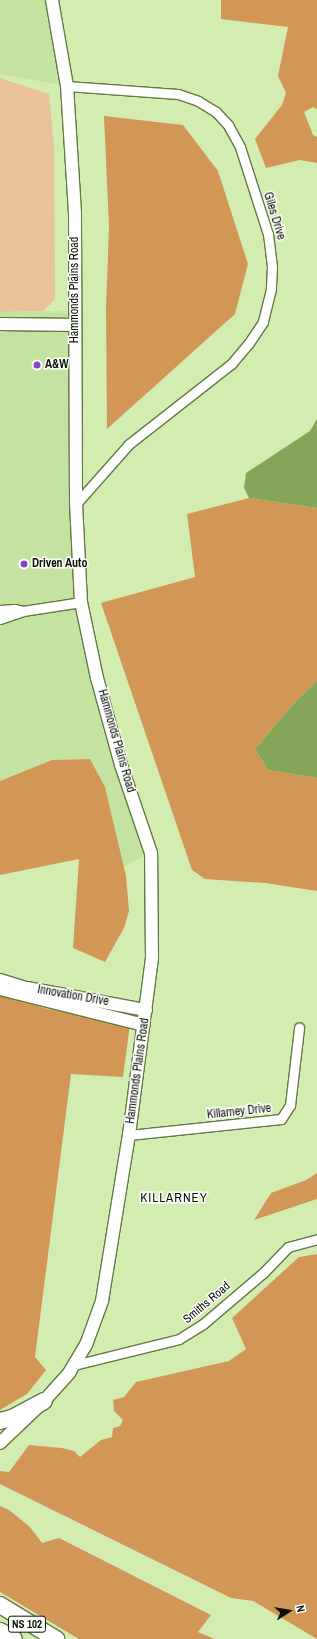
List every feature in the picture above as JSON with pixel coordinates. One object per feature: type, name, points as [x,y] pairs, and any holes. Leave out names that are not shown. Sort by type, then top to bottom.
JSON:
[{"type":"highway","points":[[0,1421],[12,1418],[44,1401]]},
{"type":"highway","points":[[0,1605],[56,1639]]},
{"type":"highway","name":"NS 102","points":[[0,1609],[56,1639]]},
{"type":"highway","name":"NS 102","points":[[0,1631],[14,1639]]},
{"type":"main road","name":"Hammonds Plains Road","points":[[0,1443],[44,1401],[74,1365],[86,1345],[102,1301],[129,1135],[152,958],[151,853],[121,765],[97,678],[81,602],[76,504],[74,325],[75,213],[67,86],[52,0]]},
{"type":"main road","points":[[0,324],[74,325]]},
{"type":"main road","name":"Innovation Drive","points":[[0,980],[27,988],[146,1010]]},
{"type":"main road","name":"Innovation Drive","points":[[0,989],[144,1025]]},
{"type":"street","name":"Giles Drive","points":[[67,86],[178,94],[198,101],[216,112],[228,125],[240,148],[268,234],[272,267],[271,289],[263,322],[248,344],[231,364],[129,444],[76,504]]},
{"type":"street","points":[[0,620],[23,611],[81,602]]},
{"type":"street","points":[[0,610],[15,608],[23,611]]},
{"type":"street","name":"Killarney Drive","points":[[129,1135],[281,1119],[290,1105],[299,1028]]},
{"type":"street","name":"Smiths Road","points":[[74,1365],[179,1339],[203,1324],[263,1273],[288,1246],[317,1239]]},
{"type":"shaded area","points":[[0,0],[52,0],[67,86],[0,74]]},
{"type":"shaded area","points":[[221,0],[317,0],[317,109],[313,107],[304,112],[313,135],[317,137],[317,163],[300,160],[266,168],[255,139],[282,105],[286,93],[278,76],[288,27],[221,19]]},
{"type":"shaded area","points":[[0,78],[49,94],[54,146],[55,299],[43,311],[0,312]]},
{"type":"shaded area","points":[[104,116],[183,125],[218,171],[248,264],[235,314],[107,429],[106,308],[109,227]]},
{"type":"shaded area","points":[[74,311],[81,602],[151,853],[123,867],[90,759],[52,760],[0,781],[0,312]]},
{"type":"shaded area","points":[[317,419],[317,508],[249,498],[244,488],[246,473],[310,431]]},
{"type":"shaded area","points":[[249,498],[317,508],[317,681],[295,702],[255,749],[268,770],[317,778],[317,891],[265,883],[205,879],[192,870],[101,603],[195,577],[187,514]]},
{"type":"shaded area","points":[[317,681],[317,778],[268,770],[255,749],[295,702]]},
{"type":"shaded area","points":[[90,759],[105,787],[126,876],[129,911],[124,928],[105,962],[73,948],[79,859],[0,875],[0,781],[52,760]]},
{"type":"shaded area","points":[[0,995],[48,1009],[130,1024],[123,1077],[71,1074],[35,1357],[46,1370],[27,1394],[0,1410]]},
{"type":"shaded area","points":[[317,1173],[317,1199],[254,1220],[271,1193],[306,1180]]},
{"type":"shaded area","points":[[317,1254],[317,1639],[253,1601],[231,1598],[0,1484],[0,1471],[9,1472],[29,1445],[62,1448],[74,1451],[80,1457],[101,1440],[112,1437],[113,1428],[120,1426],[123,1420],[114,1411],[113,1400],[124,1397],[136,1382],[229,1361],[246,1349],[232,1318],[299,1257]]},
{"type":"shaded area","points":[[0,1506],[9,1510],[30,1527],[42,1543],[59,1538],[211,1615],[198,1632],[215,1639],[79,1639],[0,1592]]},
{"type":"place","name":"A&W","points":[[37,365]]},
{"type":"place","name":"Driven Auto","points":[[24,564]]},
{"type":"district","name":"KILLARNEY","points":[[174,1198]]}]
